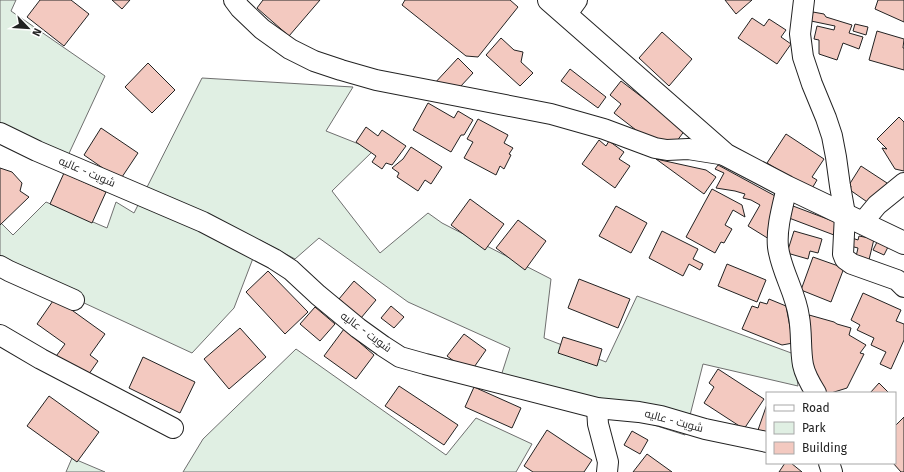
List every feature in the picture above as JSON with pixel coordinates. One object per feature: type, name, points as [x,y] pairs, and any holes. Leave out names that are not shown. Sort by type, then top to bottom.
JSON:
[{"type":"main road","points":[[550,0],[572,7],[726,155],[787,187],[904,243]]},
{"type":"street","points":[[234,0],[240,8],[262,29],[290,48],[314,60],[341,70],[376,80],[551,114],[604,129],[654,148],[667,150],[688,149],[726,155]]},
{"type":"street","points":[[804,0],[800,34],[803,57],[832,136],[840,186],[853,218],[843,254],[845,259],[852,264],[897,280],[904,287]]},
{"type":"street","name":"شويت - عاليه","points":[[0,133],[44,154],[203,222],[274,258],[291,270],[318,295],[358,328],[400,357],[597,408],[639,412],[661,416],[705,430],[766,442]]},
{"type":"street","points":[[853,218],[877,205],[904,183]]},
{"type":"street","points":[[787,187],[778,230],[778,246],[787,279],[795,298],[799,316],[803,367],[816,392]]},
{"type":"street","points":[[0,266],[74,300]]},
{"type":"street","points":[[0,335],[40,359],[173,428]]},
{"type":"street","points":[[597,408],[598,424],[608,462],[607,472]]},
{"type":"green space","points":[[0,0],[16,0],[11,11],[105,76],[65,162],[0,137]]},
{"type":"green space","points":[[202,78],[353,87],[326,131],[374,150],[332,191],[380,253],[428,213],[442,223],[551,279],[544,338],[606,362],[637,296],[794,354],[798,386],[703,364],[685,435],[501,376],[510,348],[408,302],[319,238],[295,259],[260,240],[234,308],[192,353],[0,264],[0,222],[13,235],[46,202],[107,228],[116,202],[134,213]]},
{"type":"green space","points":[[296,349],[446,455],[476,418],[532,444],[516,472],[183,472],[203,439]]},
{"type":"green space","points":[[72,458],[105,472],[66,472]]},
{"type":"building","points":[[40,0],[71,0],[89,14],[64,46],[27,17]]},
{"type":"building","points":[[112,0],[130,0],[122,9]]},
{"type":"building","points":[[263,0],[320,0],[289,36],[257,8]]},
{"type":"building","points":[[405,0],[510,0],[518,7],[478,57],[466,56],[402,5]]},
{"type":"building","points":[[725,0],[752,0],[736,14]]},
{"type":"building","points":[[878,0],[904,0],[904,22],[875,9]]},
{"type":"building","points":[[813,12],[824,14],[826,17],[852,25],[849,33],[863,37],[859,49],[843,43],[837,60],[819,54],[819,40],[814,39],[817,26],[834,30],[835,26],[811,21]]},
{"type":"building","points":[[752,18],[764,26],[769,19],[786,30],[781,37],[791,44],[777,64],[738,38]]},
{"type":"building","points":[[855,24],[868,27],[866,35],[853,31]]},
{"type":"building","points":[[877,31],[904,39],[904,70],[869,60]]},
{"type":"building","points":[[662,32],[692,59],[669,86],[639,58]]},
{"type":"building","points":[[501,38],[514,50],[523,52],[521,62],[533,73],[520,86],[486,55]]},
{"type":"building","points":[[458,58],[473,73],[460,87],[433,85]]},
{"type":"building","points":[[148,63],[175,90],[152,113],[125,87]]},
{"type":"building","points":[[570,69],[606,97],[598,108],[561,81]]},
{"type":"building","points":[[621,81],[685,130],[674,145],[645,137],[614,113],[621,104],[610,95]]},
{"type":"building","points":[[428,103],[454,118],[458,111],[473,120],[464,135],[461,135],[451,152],[413,130]]},
{"type":"building","points":[[899,117],[904,122],[904,171],[895,169],[882,148],[887,149],[877,139]]},
{"type":"building","points":[[478,119],[508,135],[504,143],[513,148],[509,154],[511,155],[504,169],[500,166],[496,175],[464,158],[473,142],[467,139]]},
{"type":"building","points":[[366,127],[378,136],[382,130],[406,146],[392,165],[386,163],[382,169],[372,162],[376,156],[356,142]]},
{"type":"building","points":[[101,128],[138,153],[120,180],[84,155]]},
{"type":"building","points":[[786,134],[824,159],[812,177],[817,180],[811,190],[767,163]]},
{"type":"building","points":[[599,140],[606,146],[609,141],[624,152],[619,159],[630,166],[615,188],[582,164]]},
{"type":"building","points":[[411,147],[442,167],[431,184],[425,180],[418,191],[397,177],[399,173],[392,168],[403,159]]},
{"type":"building","points":[[656,159],[706,170],[716,177],[704,194]]},
{"type":"building","points":[[718,165],[777,197],[769,239],[748,226],[760,205],[743,198],[745,194],[716,188],[724,173],[715,169]]},
{"type":"building","points":[[861,166],[887,183],[886,185],[892,189],[873,206],[850,190],[851,186],[849,185]]},
{"type":"building","points":[[0,168],[12,172],[22,183],[20,191],[29,197],[0,225]]},
{"type":"building","points":[[64,173],[106,192],[92,223],[50,204]]},
{"type":"building","points":[[712,189],[742,205],[745,217],[733,210],[725,225],[732,229],[724,243],[721,242],[715,253],[686,237]]},
{"type":"building","points":[[470,199],[504,224],[485,250],[451,225]]},
{"type":"building","points":[[616,206],[647,223],[631,253],[599,236]]},
{"type":"building","points":[[793,206],[838,223],[834,235],[789,218]]},
{"type":"building","points":[[518,220],[546,241],[525,270],[496,248]]},
{"type":"building","points":[[662,231],[698,249],[693,259],[703,264],[700,270],[689,264],[683,276],[649,258]]},
{"type":"building","points":[[794,231],[822,239],[818,253],[810,251],[808,259],[787,253]]},
{"type":"building","points":[[859,236],[874,239],[868,264],[855,261],[858,248],[850,246],[852,238],[858,240]]},
{"type":"building","points":[[878,240],[889,245],[884,255],[873,250]]},
{"type":"building","points":[[813,257],[844,268],[831,302],[801,290]]},
{"type":"building","points":[[727,264],[766,280],[757,302],[718,286]]},
{"type":"building","points":[[268,271],[308,312],[285,334],[246,292]]},
{"type":"building","points":[[579,279],[630,299],[618,328],[568,308]]},
{"type":"building","points":[[354,281],[376,300],[361,318],[339,299]]},
{"type":"building","points":[[863,293],[901,310],[896,321],[904,324],[904,340],[891,369],[880,364],[886,352],[871,345],[874,338],[857,330],[860,325],[851,320]]},
{"type":"building","points":[[55,298],[105,334],[90,355],[98,361],[84,381],[54,359],[65,344],[37,324]]},
{"type":"building","points":[[769,299],[786,306],[793,343],[782,345],[742,329],[752,306],[758,308],[760,302],[767,304]]},
{"type":"building","points":[[391,306],[404,317],[394,328],[381,318]]},
{"type":"building","points":[[315,307],[335,324],[320,341],[300,324]]},
{"type":"building","points":[[802,313],[851,328],[849,335],[866,345],[860,353],[864,354],[847,388],[834,392],[824,392],[805,361]]},
{"type":"building","points":[[240,328],[266,357],[229,389],[204,359]]},
{"type":"building","points":[[344,329],[374,355],[356,379],[324,356]]},
{"type":"building","points":[[464,334],[486,350],[470,373],[447,356]]},
{"type":"building","points":[[563,337],[602,349],[597,366],[558,353]]},
{"type":"building","points":[[143,357],[195,382],[180,413],[129,388]]},
{"type":"building","points":[[718,369],[764,399],[744,429],[704,403],[714,387],[709,383]]},
{"type":"building","points":[[879,383],[888,392],[871,392]]},
{"type":"building","points":[[399,386],[458,425],[444,445],[385,406]]},
{"type":"building","points":[[474,387],[521,408],[512,428],[465,407]]},
{"type":"building","points":[[49,396],[99,432],[77,462],[27,426]]},
{"type":"building","points":[[766,407],[766,433],[758,430]]},
{"type":"building","points":[[904,417],[904,472],[901,472],[894,464],[896,464],[896,425]]},
{"type":"building","points":[[547,430],[592,460],[584,472],[533,472],[524,466]]},
{"type":"building","points":[[632,431],[648,440],[640,454],[624,445]]},
{"type":"building","points":[[647,454],[672,472],[633,472]]},
{"type":"building","points":[[784,464],[792,464],[802,472],[779,472]]}]
